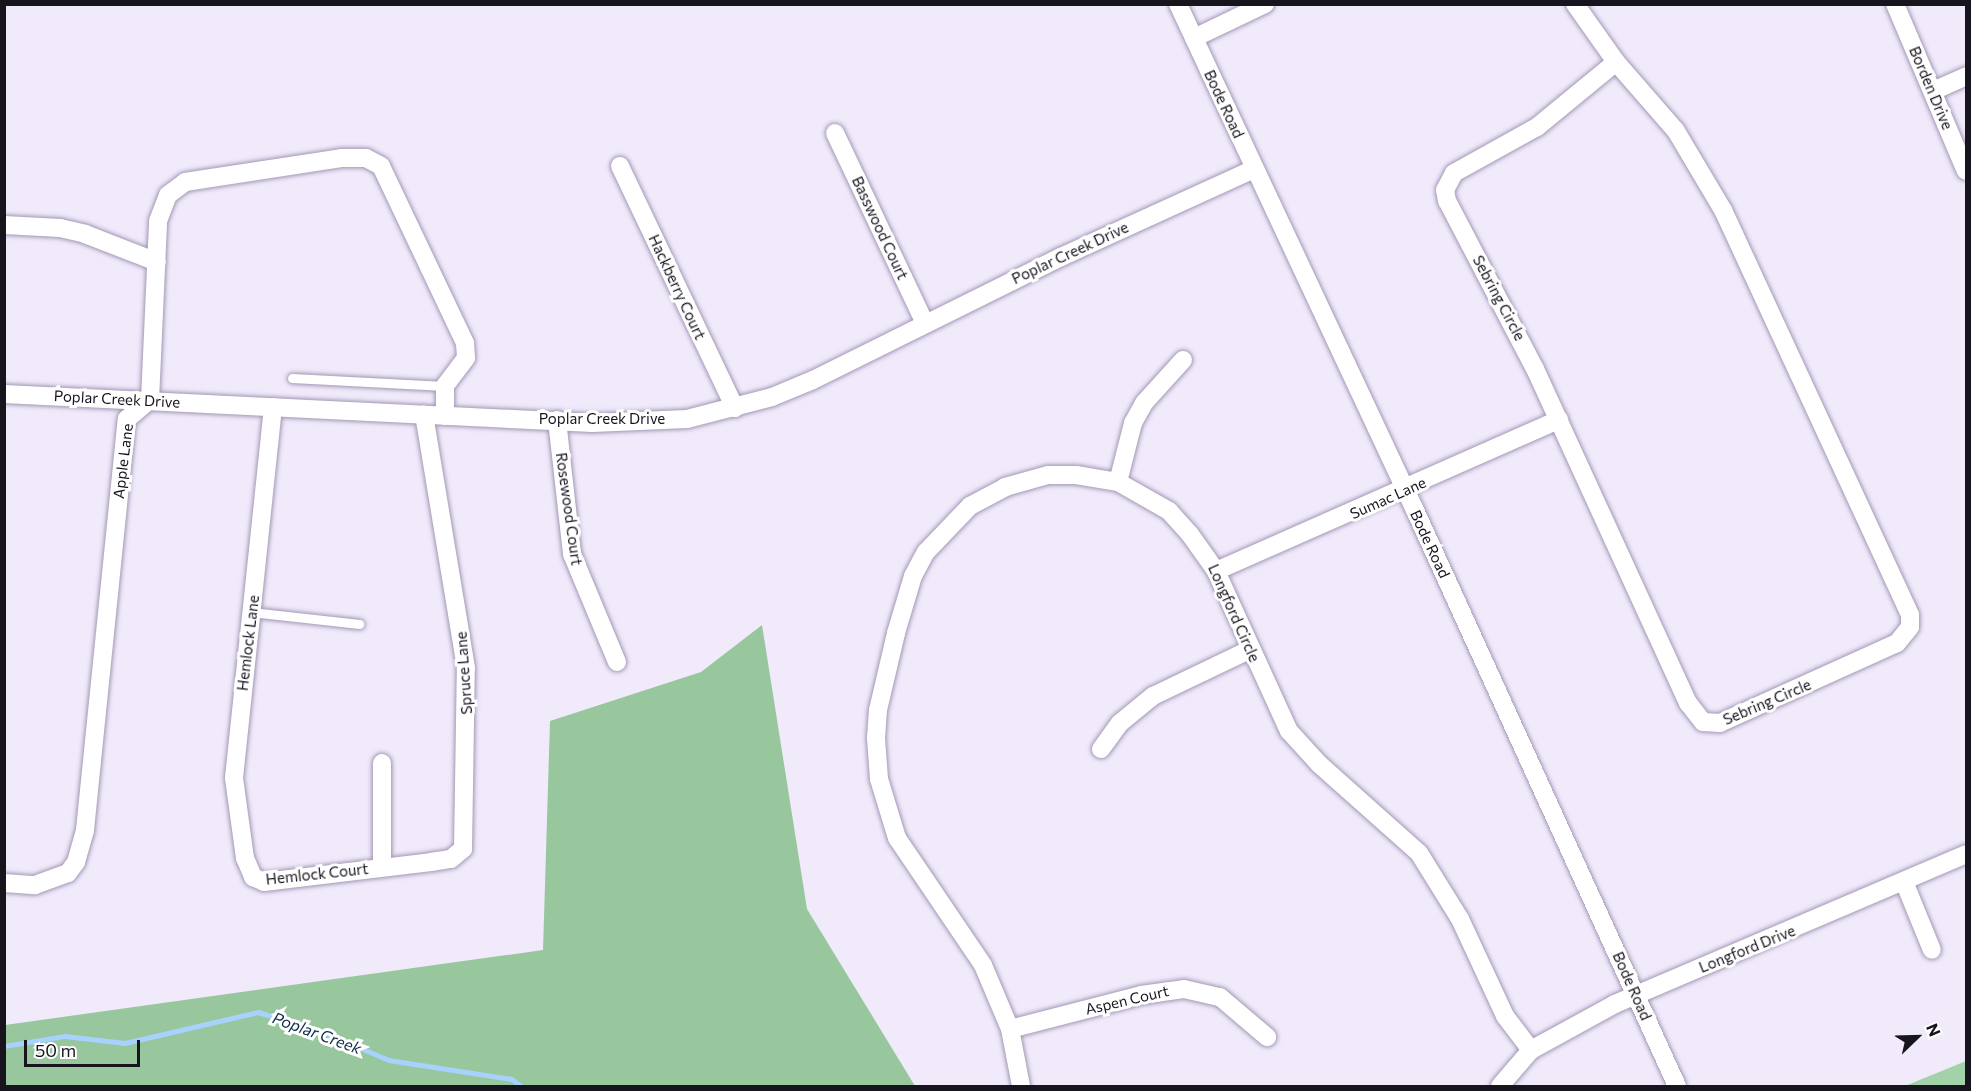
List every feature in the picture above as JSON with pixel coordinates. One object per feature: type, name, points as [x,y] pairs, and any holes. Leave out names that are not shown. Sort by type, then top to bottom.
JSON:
[{"type":"street","name":"Bode Road","points":[[1178,4],[1405,490],[1677,1086]]},
{"type":"street","points":[[1194,38],[1265,4]]},
{"type":"street","name":"Sebring Circle","points":[[1575,4],[1616,63],[1676,131],[1723,210],[1907,606],[1910,620],[1908,632],[1886,649],[1730,720],[1711,725],[1703,722],[1688,703],[1668,663],[1514,325],[1447,201],[1445,190],[1454,172],[1537,127],[1616,63]]},
{"type":"street","name":"Borden Drive","points":[[1895,4],[1966,171]]},
{"type":"street","points":[[1933,91],[1966,76]]},
{"type":"street","name":"Basswood Court","points":[[835,133],[925,323]]},
{"type":"street","points":[[150,400],[156,262],[162,207],[168,195],[185,182],[366,158],[381,166],[389,178],[465,343],[466,358],[445,386],[445,416]]},
{"type":"street","name":"Hackberry Court","points":[[620,166],[735,408]]},
{"type":"street","name":"Poplar Creek Drive","points":[[4,394],[445,416],[647,422],[735,408],[813,380],[925,323],[1254,169]]},
{"type":"street","points":[[4,225],[60,228],[85,234],[156,262]]},
{"type":"street","points":[[1118,482],[1134,423],[1144,403],[1183,360]]},
{"type":"street","name":"Apple Lane","points":[[4,883],[35,885],[57,879],[76,862],[85,830],[127,419],[150,400]]},
{"type":"street","name":"Hemlock Lane","points":[[254,877],[241,840],[234,778],[273,407]]},
{"type":"street","name":"Spruce Lane","points":[[382,867],[451,859],[463,849],[464,841],[466,668],[424,414]]},
{"type":"street","name":"Rosewood Court","points":[[557,420],[572,554],[617,662]]},
{"type":"street","name":"Sumac Lane","points":[[1216,571],[1405,490],[1558,420]]},
{"type":"street","name":"Longford Circle","points":[[1021,1086],[1010,1029],[983,964],[897,838],[879,779],[878,710],[913,576],[931,544],[953,519],[988,495],[1048,475],[1076,475],[1118,482],[1169,511],[1216,571],[1290,731],[1304,750],[1419,853],[1460,919],[1505,1016],[1531,1050]]},
{"type":"street","points":[[1101,749],[1120,723],[1153,696],[1251,650]]},
{"type":"street","points":[[382,764],[382,867]]},
{"type":"street","name":"Longford Drive","points":[[1531,1050],[1636,994],[1905,884],[1966,854]]},
{"type":"street","name":"Hemlock Court","points":[[254,877],[264,882],[382,867]]},
{"type":"street","points":[[1905,884],[1932,951]]},
{"type":"street","name":"Aspen Court","points":[[1010,1029],[1141,995],[1184,989],[1220,997],[1267,1037]]},
{"type":"street","points":[[1500,1086],[1531,1050]]},
{"type":"lane","points":[[292,378],[445,386]]},
{"type":"lane","points":[[251,612],[359,624]]},
{"type":"green space","points":[[762,625],[807,909],[915,1086],[5,1086],[5,1025],[543,950],[550,721],[701,672]]},
{"type":"green space","points":[[1966,1061],[1966,1086],[1905,1086]]},
{"type":"waterway","name":"Poplar Creek","points":[[4,1046],[65,1036],[125,1043],[258,1012],[321,1031],[389,1060],[512,1079],[521,1086]]}]
